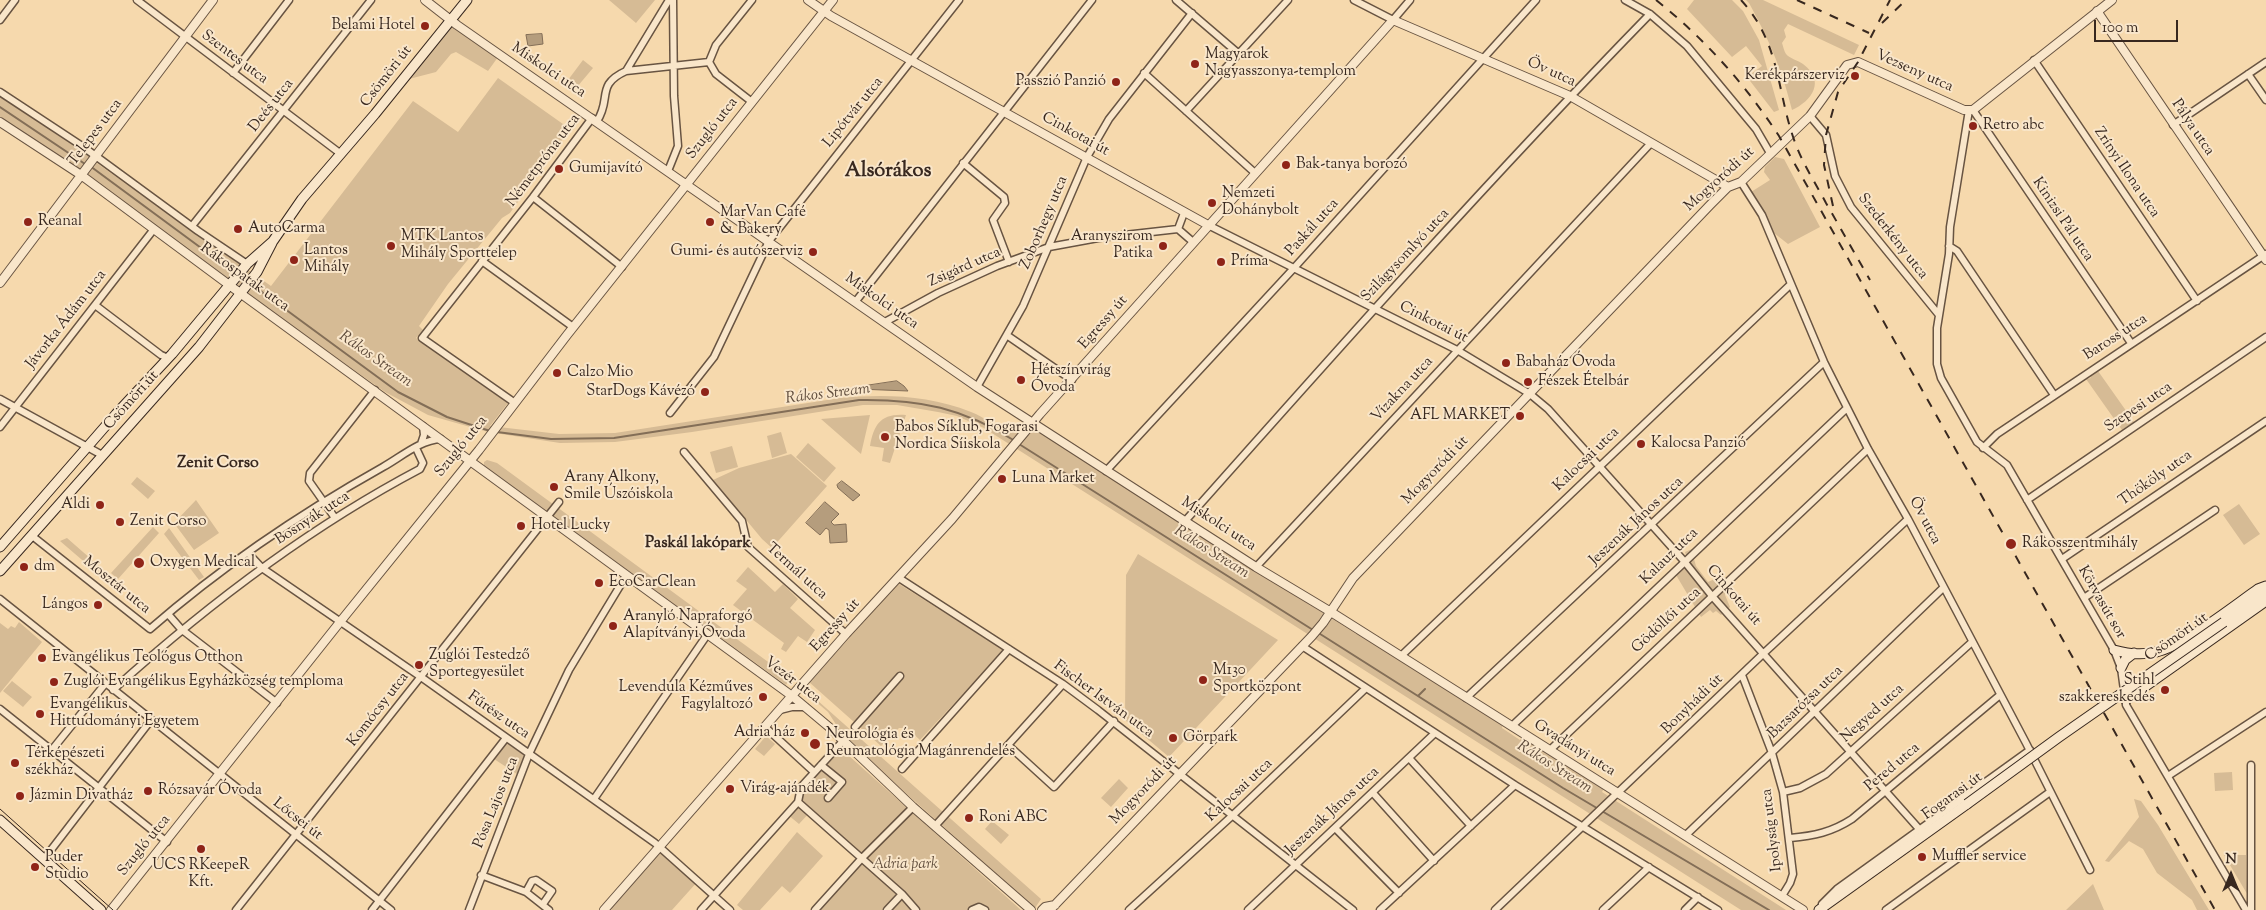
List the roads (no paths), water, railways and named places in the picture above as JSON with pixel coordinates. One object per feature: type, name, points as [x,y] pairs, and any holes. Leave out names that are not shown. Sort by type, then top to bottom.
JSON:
[{"type":"main road","name":"Csömöri út","points":[[0,571],[190,357],[236,302],[240,293],[257,272],[273,241],[302,199],[375,114],[467,0]]},
{"type":"main road","name":"Csömöri út","points":[[0,547],[116,414],[175,350],[183,338],[245,267],[273,241]]},
{"type":"main road","points":[[183,338],[185,350],[190,357]]},
{"type":"main road","points":[[175,350],[181,351],[190,357]]},
{"type":"main road","points":[[2114,650],[2134,653],[2158,652],[2194,633],[2266,586]]},
{"type":"main road","name":"Csömöri út","points":[[2103,706],[2266,594]]},
{"type":"main road","points":[[2126,700],[2266,601]]},
{"type":"main road","points":[[2121,668],[2125,660],[2134,653]]},
{"type":"main road","name":"Fogarasi út","points":[[1817,910],[2103,706]]},
{"type":"main road","points":[[0,814],[3,823],[102,910]]},
{"type":"street","points":[[0,20],[15,0]]},
{"type":"street","name":"Szentes utca","points":[[137,0],[341,154]]},
{"type":"street","name":"Telepes utca","points":[[0,282],[213,0]]},
{"type":"street","points":[[233,73],[289,0]]},
{"type":"street","name":"Deés utca","points":[[192,226],[371,0]]},
{"type":"street","name":"Miskolci utca","points":[[424,0],[450,20],[978,387],[1256,567],[1331,612]]},
{"type":"street","points":[[668,171],[678,146],[671,0]]},
{"type":"street","points":[[626,71],[671,0]]},
{"type":"street","points":[[709,62],[716,45],[752,0]]},
{"type":"street","name":"Cinkotai út","points":[[808,0],[824,12],[1184,212],[1457,350],[1530,394],[1548,409],[1652,525],[1712,596],[1765,652],[1920,830]]},
{"type":"street","name":"Szugló utca","points":[[111,910],[498,425],[573,327],[833,0]]},
{"type":"street","name":"Lipótvár utca","points":[[670,413],[714,357],[769,241],[960,0]]},
{"type":"street","points":[[856,301],[1092,0]]},
{"type":"street","points":[[1176,0],[1239,54]]},
{"type":"street","points":[[1186,111],[1288,0]]},
{"type":"street","name":"Öv utca","points":[[1354,0],[1393,20],[1570,96],[1728,188]]},
{"type":"street","name":"Egressy út","points":[[604,910],[661,848],[846,634],[900,578],[1032,423],[1410,0]]},
{"type":"street","name":"Paskál utca","points":[[1106,470],[1294,268],[1536,0]]},
{"type":"street","points":[[1625,0],[1650,14],[1687,46],[1756,129],[1770,153]]},
{"type":"street","points":[[1971,110],[2112,0]]},
{"type":"street","name":"Pálya utca","points":[[2097,11],[2173,125],[2265,256]]},
{"type":"street","name":"Zoborhegy utca","points":[[978,387],[1008,336],[1049,247],[1086,158],[1109,119],[1192,13]]},
{"type":"street","name":"Szilágysomlyó utca","points":[[1186,520],[1374,309],[1570,96],[1650,14]]},
{"type":"street","name":"Zrínyi Ilona utca","points":[[2034,60],[2197,300]]},
{"type":"street","points":[[626,71],[709,62]]},
{"type":"street","points":[[709,62],[716,74],[752,102]]},
{"type":"street","name":"Vezseny utca","points":[[1847,65],[1858,62],[1971,110]]},
{"type":"street","points":[[2173,125],[2266,62]]},
{"type":"street","name":"Mogyoródi út","points":[[1042,910],[1044,907],[1052,908],[1312,636],[1331,612],[1353,578],[1728,188],[1741,182],[1810,116],[1847,65]]},
{"type":"street","name":"Németpróna utca","points":[[515,403],[422,338],[482,260],[605,108],[604,96],[608,84],[618,74],[626,71]]},
{"type":"street","points":[[1144,73],[1255,173]]},
{"type":"street","points":[[2248,74],[2266,100]]},
{"type":"street","name":"Rákospatak utca","points":[[0,92],[192,226],[245,267]]},
{"type":"street","name":"Körvasút sor","points":[[1971,110],[1950,227],[1939,315],[1936,347],[1939,371],[1977,442],[2006,465],[2114,650],[2121,668],[2126,700],[2134,719],[2246,910]]},
{"type":"street","name":"Kinizsi Pál utca","points":[[1971,110],[2131,343]]},
{"type":"street","name":"Szederkény utca","points":[[1810,116],[1826,135],[1835,176],[1851,207],[1939,315]]},
{"type":"street","name":"Rákospatak utca","points":[[0,122],[83,172],[154,229],[231,283],[240,293],[470,460]]},
{"type":"street","name":"Vízakna utca","points":[[1256,567],[1651,143]]},
{"type":"street","points":[[963,163],[1004,197],[1004,203],[993,220],[1010,262]]},
{"type":"street","name":"Öv utca","points":[[1741,182],[1762,215],[1824,362],[1847,408],[2030,750],[2090,870]]},
{"type":"street","points":[[533,197],[622,267]]},
{"type":"street","points":[[1184,212],[1178,229],[1193,242]]},
{"type":"street","name":"Jávorka Ádám utca","points":[[0,427],[154,229]]},
{"type":"street","name":"Zsigárd utca","points":[[885,322],[938,293],[1049,247],[1098,238],[1178,229]]},
{"type":"street","points":[[1949,246],[1956,251],[2054,395]]},
{"type":"street","name":"Baross utca","points":[[1983,448],[1997,434],[2054,395],[2265,256]]},
{"type":"street","points":[[482,260],[573,327]]},
{"type":"street","name":"Kalocsai utca","points":[[1401,656],[1791,284]]},
{"type":"street","points":[[95,305],[161,355],[168,358]]},
{"type":"street","points":[[1008,336],[1072,380]]},
{"type":"street","name":"Szepesi utca","points":[[2027,500],[2266,337]]},
{"type":"street","name":"Jeszenák János utca","points":[[1466,698],[1824,362]]},
{"type":"street","points":[[335,518],[310,481],[310,473],[375,390]]},
{"type":"street","points":[[0,399],[102,454]]},
{"type":"street","name":"Kalauz utca","points":[[1512,726],[1847,408]]},
{"type":"street","name":"Thököly utca","points":[[2062,560],[2266,421]]},
{"type":"street","name":"Bosnyák utca","points":[[113,690],[181,629],[262,568],[335,518],[422,467],[423,463],[419,446],[424,438],[423,426]]},
{"type":"street","name":"Bosnyák utca","points":[[168,614],[248,553],[324,502],[419,446],[441,439]]},
{"type":"street","name":"Gödöllői utca","points":[[1550,750],[1868,449]]},
{"type":"street","name":"Termál utca","points":[[684,452],[742,521],[748,547],[846,634]]},
{"type":"street","name":"Vezér utca","points":[[470,460],[792,696],[1031,910]]},
{"type":"street","name":"Komócsy utca","points":[[236,910],[560,502]]},
{"type":"street","points":[[2084,598],[2215,510]]},
{"type":"street","name":"Bonyhádi út","points":[[1495,910],[1765,652],[1908,519]]},
{"type":"street","name":"Mosztár utca","points":[[31,535],[150,629],[168,614],[181,629],[277,703]]},
{"type":"street","name":"Fűrész utca","points":[[248,553],[262,568],[421,677],[661,848],[730,910]]},
{"type":"street","name":"Pósa Lajos utca","points":[[469,910],[529,754],[569,670],[626,576]]},
{"type":"street","name":"Fischer István utca","points":[[900,578],[1063,684],[1354,910]]},
{"type":"street","name":"Bazsarózsa utca","points":[[1686,835],[1943,588]]},
{"type":"street","name":"Lőcsei út","points":[[0,599],[391,910]]},
{"type":"street","name":"Gvadányi utca","points":[[1331,612],[1803,910]]},
{"type":"street","points":[[594,799],[707,635]]},
{"type":"street","name":"Negyed utca","points":[[1783,792],[1800,788],[1826,774],[1972,642]]},
{"type":"street","points":[[1302,646],[1515,786],[1718,910]]},
{"type":"street","points":[[902,769],[1009,649]]},
{"type":"street","name":"Ipolyság utca","points":[[1742,675],[1772,753],[1783,792],[1793,874],[1782,896]]},
{"type":"street","points":[[855,726],[900,676]]},
{"type":"street","points":[[51,751],[106,684]]},
{"type":"street","points":[[935,826],[1063,684]]},
{"type":"street","name":"Kalocsai utca","points":[[1129,910],[1233,815],[1366,688]]},
{"type":"street","name":"Pered utca","points":[[1790,838],[1822,834],[1839,827],[2000,696]]},
{"type":"street","points":[[780,710],[792,707],[805,707]]},
{"type":"street","points":[[0,709],[166,842]]},
{"type":"street","points":[[2168,776],[2266,712]]},
{"type":"street","points":[[44,858],[151,720]]},
{"type":"street","points":[[1008,745],[1054,787],[1114,722]]},
{"type":"street","points":[[765,727],[814,772]]},
{"type":"street","name":"Jeszenák János utca","points":[[1248,910],[1435,733]]},
{"type":"street","points":[[372,910],[506,738]]},
{"type":"street","points":[[705,909],[714,896],[798,802],[801,787],[843,741]]},
{"type":"street","name":"Fogarasi út","points":[[1817,910],[1837,889],[2030,750]]},
{"type":"street","points":[[1408,758],[1471,826]]},
{"type":"street","points":[[821,765],[842,782],[828,798]]},
{"type":"street","points":[[2251,765],[2252,910]]},
{"type":"street","points":[[1380,910],[1515,786]]},
{"type":"street","points":[[1886,910],[2050,792]]},
{"type":"street","points":[[1372,793],[1434,861]]},
{"type":"street","points":[[798,802],[902,894],[916,910]]},
{"type":"street","points":[[815,910],[913,806]]},
{"type":"street","points":[[1335,828],[1399,893]]},
{"type":"street","points":[[1603,910],[1649,867]]},
{"type":"street","points":[[481,875],[526,892],[549,910]]},
{"type":"street","points":[[526,892],[532,882],[536,880],[549,888],[552,891],[551,895],[543,904]]},
{"type":"street","points":[[887,910],[902,894]]},
{"type":"street","points":[[1685,910],[1698,897]]},
{"type":"street","points":[[972,910],[979,907],[985,910]]},
{"type":"waterway","name":"Rákos Stream","points":[[0,107],[85,164]]},
{"type":"waterway","name":"Rákos Stream","points":[[90,166],[235,273]]},
{"type":"waterway","name":"Rákos Stream","points":[[251,284],[398,392],[447,417],[490,431]]},
{"type":"waterway","name":"Rákos Stream","points":[[497,432],[551,439],[614,438],[859,400],[881,400],[921,404],[959,413],[1015,441]]},
{"type":"waterway","name":"Rákos Stream","points":[[1019,444],[1313,630]]},
{"type":"waterway","name":"Rákos Stream","points":[[1317,632],[1563,788],[1769,910]]},
{"type":"waterway","points":[[1418,696],[1425,689]]},
{"type":"tram line","points":[[0,809],[113,910]]},
{"type":"railway","points":[[1656,0],[1691,30],[1723,63],[1752,98],[1779,136],[2215,910]]},
{"type":"railway","points":[[1741,0],[1764,34],[1771,52],[1799,153],[1870,280]]},
{"type":"railway","points":[[1797,0],[1869,33]]},
{"type":"railway","points":[[1833,206],[1824,165],[1826,135],[1838,92],[1858,62],[1890,0]]},
{"type":"railway","points":[[1882,23],[1906,0]]},
{"type":"place","name":"Belami Hotel","points":[[425,26]]},
{"type":"place","name":"Magyarok Nagyasszonya-templom","points":[[1195,64]]},
{"type":"place","name":"Kerékpárszerviz","points":[[1855,76]]},
{"type":"place","name":"Passzió Panzió","points":[[1116,82]]},
{"type":"place","name":"Retro abc","points":[[1973,126]]},
{"type":"place","name":"Bak-tanya borozó","points":[[1286,165]]},
{"type":"place","name":"Gumijavító","points":[[559,169]]},
{"type":"place","name":"Nemzeti Dohánybolt","points":[[1212,203]]},
{"type":"place","name":"Reanal","points":[[28,222]]},
{"type":"place","name":"MarVan Café & Bakery","points":[[710,222]]},
{"type":"place","name":"AutoCarma","points":[[238,229]]},
{"type":"place","name":"MTK Lantos Mihály Sporttelep","points":[[391,246]]},
{"type":"place","name":"Aranyszirom Patika","points":[[1163,246]]},
{"type":"place","name":"Gumi- és autószerviz","points":[[813,252]]},
{"type":"place","name":"Lantos Mihály","points":[[294,260]]},
{"type":"place","name":"Príma","points":[[1221,262]]},
{"type":"place","name":"Babaház Óvoda","points":[[1506,363]]},
{"type":"place","name":"Calzo Mio","points":[[557,373]]},
{"type":"place","name":"Hétszínvirág Óvoda","points":[[1021,380]]},
{"type":"place","name":"Fészek Ételbár","points":[[1528,382]]},
{"type":"place","name":"StarDogs Kávézó","points":[[705,392]]},
{"type":"place","name":"AFL MARKET","points":[[1520,416]]},
{"type":"place","name":"Babos Síklub, Fogarasi Nordica Síiskola","points":[[885,437]]},
{"type":"place","name":"Kalocsa Panzió","points":[[1641,444]]},
{"type":"place","name":"Luna Market","points":[[1002,479]]},
{"type":"place","name":"Arany Alkony, Smile Úszóiskola","points":[[554,487]]},
{"type":"place","name":"Aldi","points":[[100,505]]},
{"type":"place","name":"Zenit Corso","points":[[120,522]]},
{"type":"place","name":"Hotel Lucky","points":[[521,526]]},
{"type":"place","name":"Rákosszentmihály","points":[[2011,544]]},
{"type":"place","name":"Oxygen Medical","points":[[139,563]]},
{"type":"place","name":"dm","points":[[24,567]]},
{"type":"place","name":"EcoCarClean","points":[[599,583]]},
{"type":"place","name":"Lángos","points":[[98,605]]},
{"type":"place","name":"Aranyló Napraforgó Alapítványi Óvoda","points":[[613,626]]},
{"type":"place","name":"Evangélikus Teológus Otthon","points":[[42,658]]},
{"type":"place","name":"Zuglói Testedző Sportegyesület","points":[[419,665]]},
{"type":"place","name":"M130 Sportközpont","points":[[1203,680]]},
{"type":"place","name":"Zuglói Evangélikus Egyházközség temploma","points":[[54,682]]},
{"type":"place","name":"Stihl szakkereskedés","points":[[2165,690]]},
{"type":"place","name":"Levendula Kézműves Fagylaltozó","points":[[763,697]]},
{"type":"place","name":"Evangélikus Hittudományi Egyetem","points":[[40,714]]},
{"type":"place","name":"Adria ház","points":[[805,733]]},
{"type":"place","name":"Görpark","points":[[1173,738]]},
{"type":"place","name":"Neurológia és Reumatológia Magánrendelés","points":[[815,744]]},
{"type":"place","name":"Térképészeti székház","points":[[15,763]]},
{"type":"place","name":"Virág-ajándék","points":[[730,789]]},
{"type":"place","name":"Rózsavár Óvoda","points":[[148,791]]},
{"type":"place","name":"Jázmin Divatház","points":[[20,796]]},
{"type":"place","name":"Roni ABC","points":[[969,818]]},
{"type":"place","name":"UCS RKeepeR Kft.","points":[[201,849]]},
{"type":"place","name":"Muffler service","points":[[1922,857]]},
{"type":"place","name":"Puder Studio","points":[[35,867]]},
{"type":"district","name":"Alsórákos","points":[[888,173]]},
{"type":"district","name":"Zenit Corso","points":[[218,464]]},
{"type":"district","name":"Paskál lakópark","points":[[698,544]]},
{"type":"park label","name":"Adria park","points":[[905,865]]}]
